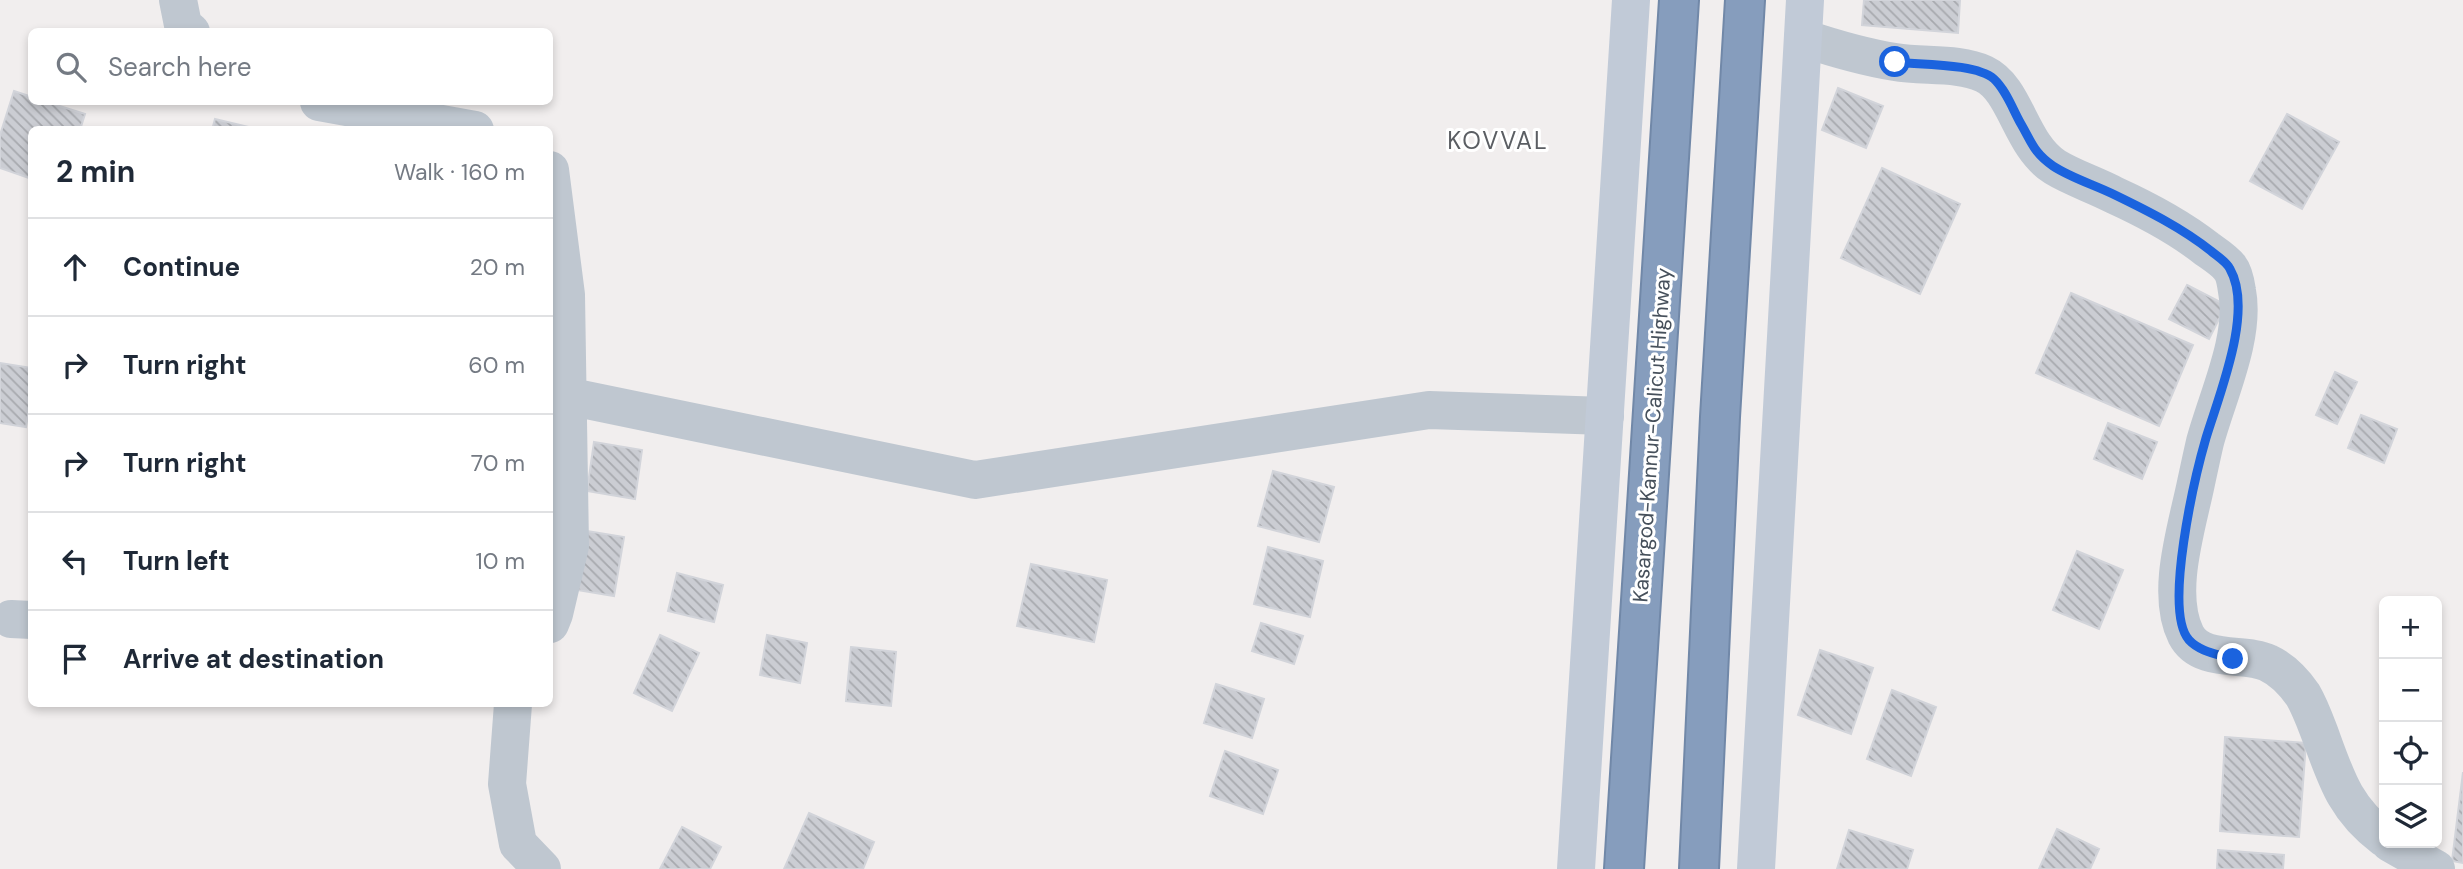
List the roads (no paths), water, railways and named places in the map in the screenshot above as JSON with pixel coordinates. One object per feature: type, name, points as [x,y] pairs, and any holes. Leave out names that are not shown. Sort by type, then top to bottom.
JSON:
[{"type":"highway","name":"Kasargod-Kannur-Calicut Highway","points":[[1624,869],[1679,0]]},
{"type":"highway","points":[[1699,869],[1720,417],[1745,0]]},
{"type":"street","points":[[178,0],[183,25],[186,28]]},
{"type":"street","points":[[1576,869],[1631,0]]},
{"type":"street","points":[[1756,869],[1805,0]]},
{"type":"street","points":[[1802,38],[1840,51],[1895,62],[1961,68],[1993,78],[2033,149],[2043,159],[2057,169],[2182,230],[2230,267],[2239,307],[2232,356],[2205,442],[2179,568],[2178,600],[2183,627],[2188,639],[2200,649],[2233,659],[2266,661],[2285,674],[2303,696],[2339,784],[2364,823],[2379,834]]},
{"type":"street","points":[[336,105],[452,126]]},
{"type":"street","points":[[553,193],[566,295],[558,396],[570,546],[553,616]]},
{"type":"street","points":[[558,396],[975,480],[1429,410],[1605,416]]},
{"type":"street","points":[[513,707],[507,784],[518,844],[542,869]]},
{"type":"street","points":[[2399,848],[2436,869]]},
{"type":"district","name":"KOVVAL","points":[[1498,140]]}]
